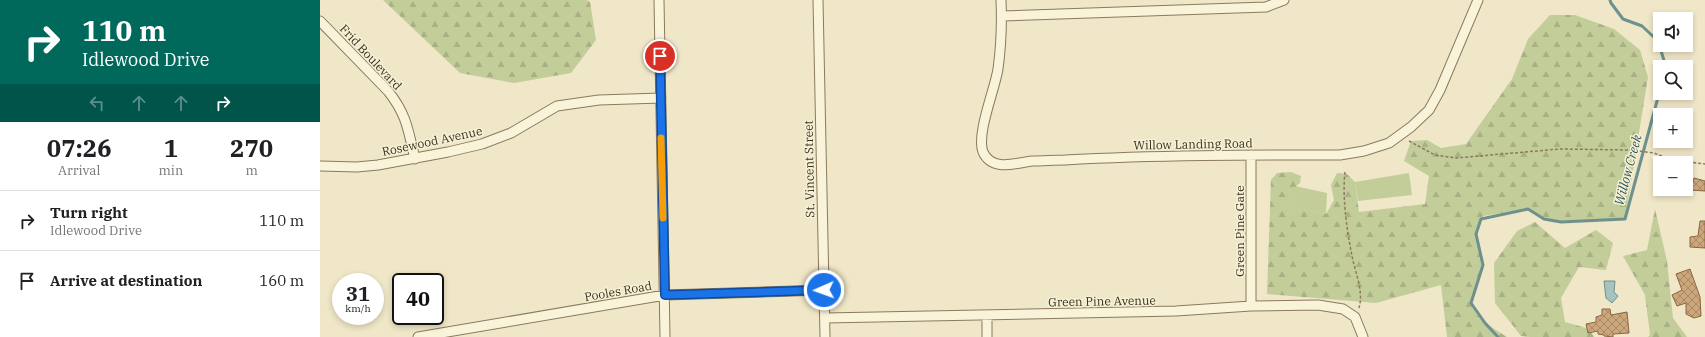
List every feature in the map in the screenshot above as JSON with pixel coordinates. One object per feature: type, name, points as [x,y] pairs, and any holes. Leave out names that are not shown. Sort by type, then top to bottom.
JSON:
[{"type":"street","points":[[659,0],[665,337]]},
{"type":"street","name":"St. Vincent Street","points":[[818,0],[825,337]]},
{"type":"street","name":"Willow Landing Road","points":[[1001,0],[1002,16],[998,70],[983,127],[982,139],[983,152],[989,160],[997,164],[1006,165],[1085,159],[1340,154],[1364,152],[1377,148],[1400,136],[1422,117],[1434,101],[1478,0]]},
{"type":"street","points":[[1002,16],[1266,7],[1284,0]]},
{"type":"street","name":"Frid Boulevard","points":[[320,21],[397,102],[409,129],[415,159]]},
{"type":"street","name":"Rosewood Avenue","points":[[320,166],[357,167],[389,164],[448,152],[496,139],[511,133],[557,106],[599,100],[661,98]]},
{"type":"street","name":"Green Pine Gate","points":[[1251,155],[1251,306]]},
{"type":"street","name":"Pooles Road","points":[[418,337],[665,295],[824,290]]},
{"type":"street","name":"Green Pine Avenue","points":[[825,318],[1176,311],[1251,306],[1318,305],[1342,309],[1355,317]]},
{"type":"street","points":[[987,315],[987,337]]},
{"type":"street","points":[[1355,317],[1363,337]]},
{"type":"path","points":[[1400,136],[1435,155],[1456,158],[1560,149],[1650,152],[1672,160],[1705,164]]},
{"type":"path","points":[[1345,172],[1347,224],[1361,300],[1355,317]]},
{"type":"green space","points":[[383,0],[587,0],[590,2],[596,40],[571,73],[514,83],[460,73]]},
{"type":"green space","points":[[1550,15],[1575,15],[1614,29],[1640,50],[1648,77],[1625,219],[1553,222],[1528,209],[1483,216],[1477,231],[1483,265],[1471,303],[1485,323],[1507,337],[1447,337],[1441,285],[1376,303],[1267,294],[1271,180],[1277,173],[1291,172],[1301,176],[1300,183],[1289,192],[1286,207],[1326,214],[1334,200],[1331,185],[1337,173],[1347,174],[1355,182],[1359,212],[1425,204],[1429,176],[1404,161],[1411,141],[1427,140],[1441,148],[1466,144],[1512,79],[1528,39]]},
{"type":"green space","points":[[1409,173],[1412,195],[1358,201],[1355,182]]},
{"type":"green space","points":[[1295,186],[1327,193],[1326,214],[1285,207],[1289,192]]},
{"type":"green space","points":[[1655,209],[1667,261],[1673,318],[1687,337],[1648,337],[1650,335],[1645,295],[1623,256],[1647,250]]},
{"type":"green space","points":[[1535,222],[1565,248],[1596,230],[1613,243],[1606,270],[1579,267],[1561,298],[1565,322],[1590,329],[1594,337],[1521,336],[1495,303],[1494,263],[1517,231]]},
{"type":"water","points":[[1604,281],[1615,281],[1614,292],[1618,296],[1612,303],[1606,298]]},
{"type":"building","points":[[1694,178],[1705,181],[1705,191],[1693,190]]},
{"type":"building","points":[[1700,221],[1705,221],[1705,248],[1690,247],[1690,237],[1698,236]]},
{"type":"building","points":[[1690,269],[1700,297],[1701,316],[1694,318],[1686,314],[1686,303],[1677,306],[1672,295],[1682,290],[1676,274]]},
{"type":"building","points":[[1602,309],[1610,309],[1611,315],[1627,312],[1629,333],[1613,334],[1613,337],[1598,334],[1598,331],[1588,333],[1586,324],[1596,322],[1596,317],[1602,315]]},
{"type":"waterway","name":"Willow Creek","points":[[1610,0],[1623,19],[1642,26],[1658,41],[1664,60]]},
{"type":"waterway","name":"Willow Creek","points":[[1498,337],[1485,323],[1471,303],[1483,265],[1476,234],[1481,219],[1528,209],[1544,219],[1561,222],[1625,219],[1657,100]]},
{"type":"slow traffic","points":[[661,138],[663,218]]},
{"type":"route","points":[[660,56],[665,295],[824,290]]}]
